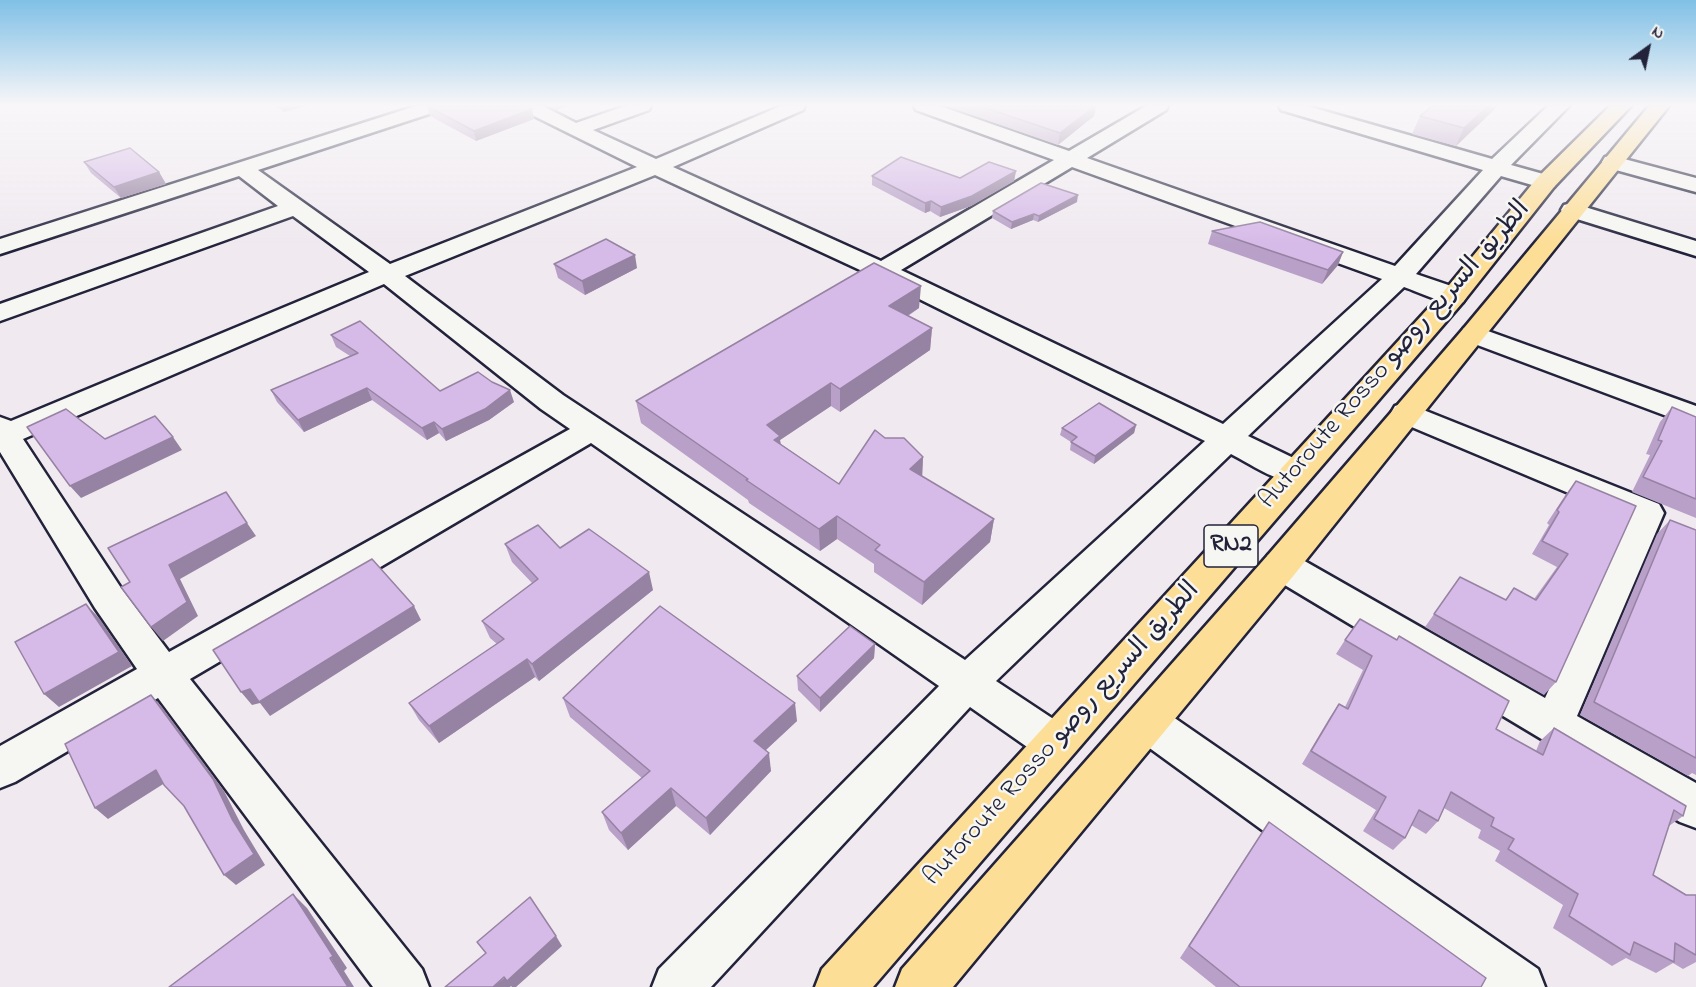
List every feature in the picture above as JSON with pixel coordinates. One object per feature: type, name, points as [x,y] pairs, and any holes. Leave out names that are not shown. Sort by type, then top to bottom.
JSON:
[{"type":"highway","name":"Autoroute Rosso الطريق السريع روصو","points":[[840,987],[1055,742],[1454,296],[1546,182],[1576,152]]},
{"type":"highway","name":"Autoroute Rosso الطريق السريع روصو","points":[[920,987],[1281,565],[1622,152]]},
{"type":"street","points":[[0,247],[291,152]]},
{"type":"street","points":[[623,152],[882,271],[1297,472]]},
{"type":"street","points":[[404,987],[164,676],[108,598],[2,433],[690,152]]},
{"type":"street","points":[[1051,152],[1454,296]]},
{"type":"street","points":[[882,271],[1078,152]]},
{"type":"street","points":[[1446,152],[1546,182]]},
{"type":"street","points":[[677,987],[968,683],[1400,277],[1512,152]]},
{"type":"street","points":[[1614,162],[1696,185]]},
{"type":"street","points":[[241,168],[387,274],[552,402],[1055,742]]},
{"type":"street","points":[[0,313],[297,207]]},
{"type":"street","points":[[1572,210],[1696,249]]},
{"type":"street","points":[[1474,334],[1696,417]]},
{"type":"street","points":[[1406,413],[1662,520],[1553,724]]},
{"type":"street","points":[[0,768],[593,429]]},
{"type":"street","points":[[1281,565],[1696,807]]},
{"type":"street","points":[[1148,723],[1496,980]]},
{"type":"building","points":[[117,152],[135,152],[159,172],[114,187],[84,162]]},
{"type":"building","points":[[901,157],[960,178],[989,162],[1016,171],[972,196],[941,207],[931,201],[925,203],[872,176]]},
{"type":"building","points":[[1041,183],[1078,195],[1039,216],[1034,214],[1012,222],[993,211]]},
{"type":"building","points":[[1260,222],[1343,252],[1328,270],[1212,231]]},
{"type":"building","points":[[606,239],[635,255],[582,281],[554,264]]},
{"type":"building","points":[[874,263],[921,286],[889,306],[932,328],[840,389],[831,383],[767,425],[780,436],[774,440],[839,484],[875,430],[885,438],[904,438],[923,457],[910,469],[994,519],[924,582],[875,550],[880,545],[837,516],[819,529],[636,401]]},
{"type":"building","points":[[360,321],[440,391],[478,372],[492,382],[510,390],[485,409],[442,429],[434,422],[422,428],[367,388],[298,420],[271,390],[358,353],[331,335]]},
{"type":"building","points":[[1099,403],[1136,425],[1095,456],[1071,442],[1077,437],[1062,428]]},
{"type":"building","points":[[1672,407],[1696,417],[1696,499],[1643,477],[1662,441],[1658,440]]},
{"type":"building","points":[[66,409],[105,439],[155,416],[173,437],[70,486],[27,427]]},
{"type":"building","points":[[1576,481],[1636,506],[1556,682],[1434,614],[1460,577],[1506,600],[1514,588],[1536,600],[1568,554],[1542,541],[1559,512],[1557,510]]},
{"type":"building","points":[[226,492],[247,523],[169,565],[187,602],[151,627],[121,587],[130,582],[108,548]]},
{"type":"building","points":[[1670,520],[1696,530],[1696,758],[1594,702]]},
{"type":"building","points":[[538,525],[560,548],[589,529],[649,572],[532,664],[527,659],[429,726],[409,703],[504,639],[482,621],[538,579],[505,544]]},
{"type":"building","points":[[372,559],[414,606],[259,702],[250,689],[241,692],[213,650]]},
{"type":"building","points":[[86,604],[119,652],[44,694],[15,642]]},
{"type":"building","points":[[660,606],[795,703],[754,741],[769,753],[706,818],[671,788],[621,833],[602,812],[650,771],[563,698]]},
{"type":"building","points":[[1360,619],[1397,640],[1399,636],[1509,701],[1496,729],[1543,755],[1554,728],[1686,806],[1683,816],[1674,810],[1653,875],[1686,895],[1696,895],[1696,955],[1675,943],[1674,962],[1634,942],[1630,955],[1569,916],[1578,894],[1508,849],[1514,839],[1491,826],[1494,818],[1451,792],[1438,821],[1419,810],[1405,838],[1374,819],[1386,797],[1311,751],[1339,704],[1348,709],[1372,656],[1345,640]]},
{"type":"building","points":[[850,626],[875,644],[820,698],[797,676]]},
{"type":"building","points":[[151,695],[213,779],[232,819],[254,854],[224,875],[184,806],[164,785],[156,770],[95,808],[65,744]]},
{"type":"building","points":[[1269,822],[1486,978],[1481,987],[1240,987],[1189,946]]},
{"type":"building","points":[[293,894],[333,956],[330,958],[348,987],[169,987]]},
{"type":"building","points":[[530,897],[556,936],[507,981],[504,977],[493,987],[445,987],[486,953],[477,942]]}]
